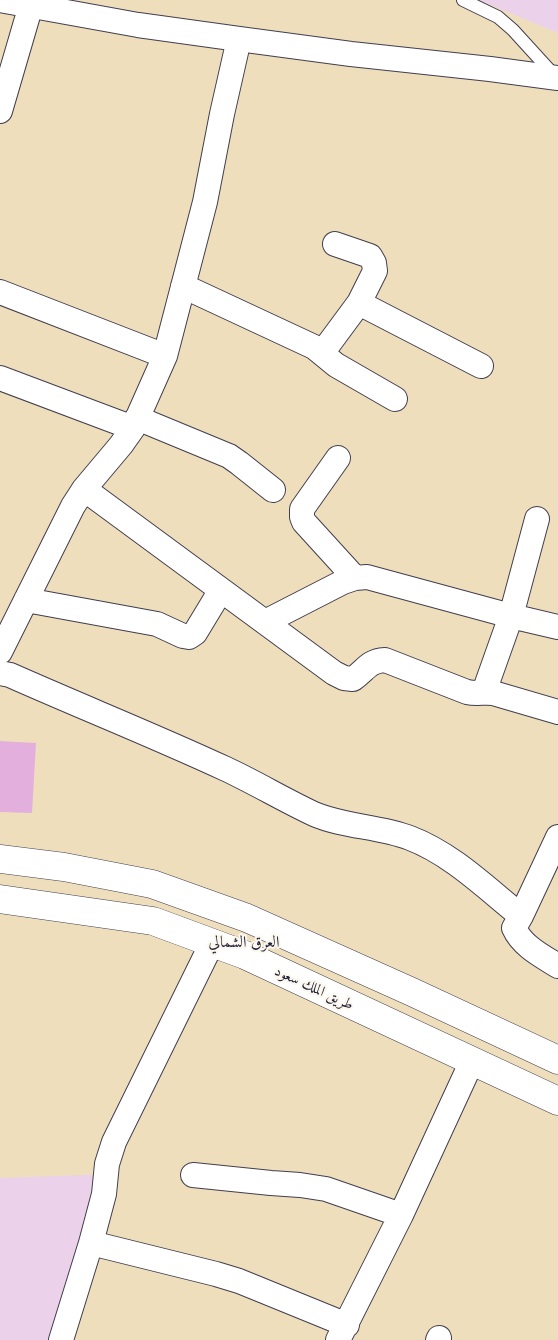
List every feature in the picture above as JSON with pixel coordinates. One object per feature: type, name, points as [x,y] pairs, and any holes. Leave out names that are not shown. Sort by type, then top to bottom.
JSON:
[{"type":"highway","points":[[0,859],[64,867],[152,884],[238,915],[412,992],[558,1060]]},
{"type":"highway","name":"طريق الملك سعود","points":[[0,899],[153,921],[244,955],[558,1102]]},
{"type":"street","points":[[0,0],[44,5],[138,25],[239,39],[351,54],[490,68],[557,77]]},
{"type":"street","points":[[0,111],[44,5]]},
{"type":"street","points":[[0,652],[73,506],[84,489],[116,452],[135,423],[165,356],[205,202],[239,39]]},
{"type":"street","points":[[322,352],[359,303],[375,271],[370,256],[335,244]]},
{"type":"street","points":[[183,286],[314,347],[336,365],[395,399]]},
{"type":"street","points":[[0,292],[165,356]]},
{"type":"street","points":[[359,303],[481,366]]},
{"type":"street","points":[[0,378],[228,456],[239,462],[273,490]]},
{"type":"street","points":[[338,458],[302,509],[302,517],[304,522],[355,578]]},
{"type":"street","points":[[84,489],[334,673],[344,678],[353,679],[370,663],[385,660],[467,692],[476,694],[484,692],[493,693],[558,712]]},
{"type":"street","points":[[484,692],[511,616],[537,519]]},
{"type":"street","points":[[265,622],[343,582],[367,576],[558,627]]},
{"type":"street","points":[[26,600],[157,624],[182,636],[189,637],[194,634],[221,590]]},
{"type":"street","points":[[0,673],[227,769],[317,815],[384,830],[409,837],[429,846],[449,858],[521,916]]},
{"type":"street","points":[[558,837],[514,928],[518,937],[528,946],[558,966]]},
{"type":"street","points":[[66,1339],[104,1194],[107,1164],[114,1142],[212,943]]},
{"type":"street","points":[[91,1243],[239,1282],[343,1332],[401,1215],[472,1061]]},
{"type":"street","points":[[193,1175],[326,1189],[401,1215]]},
{"type":"lane","points":[[462,0],[498,17],[513,30],[557,77]]},
{"type":"shaded area","points":[[479,0],[558,0],[558,33]]},
{"type":"shaded area","points":[[111,1174],[64,1340],[0,1340],[0,1178]]},
{"type":"building","points":[[0,741],[36,743],[32,813],[0,812]]},
{"type":"district","name":"العرق الشمالي","points":[[244,942]]}]
